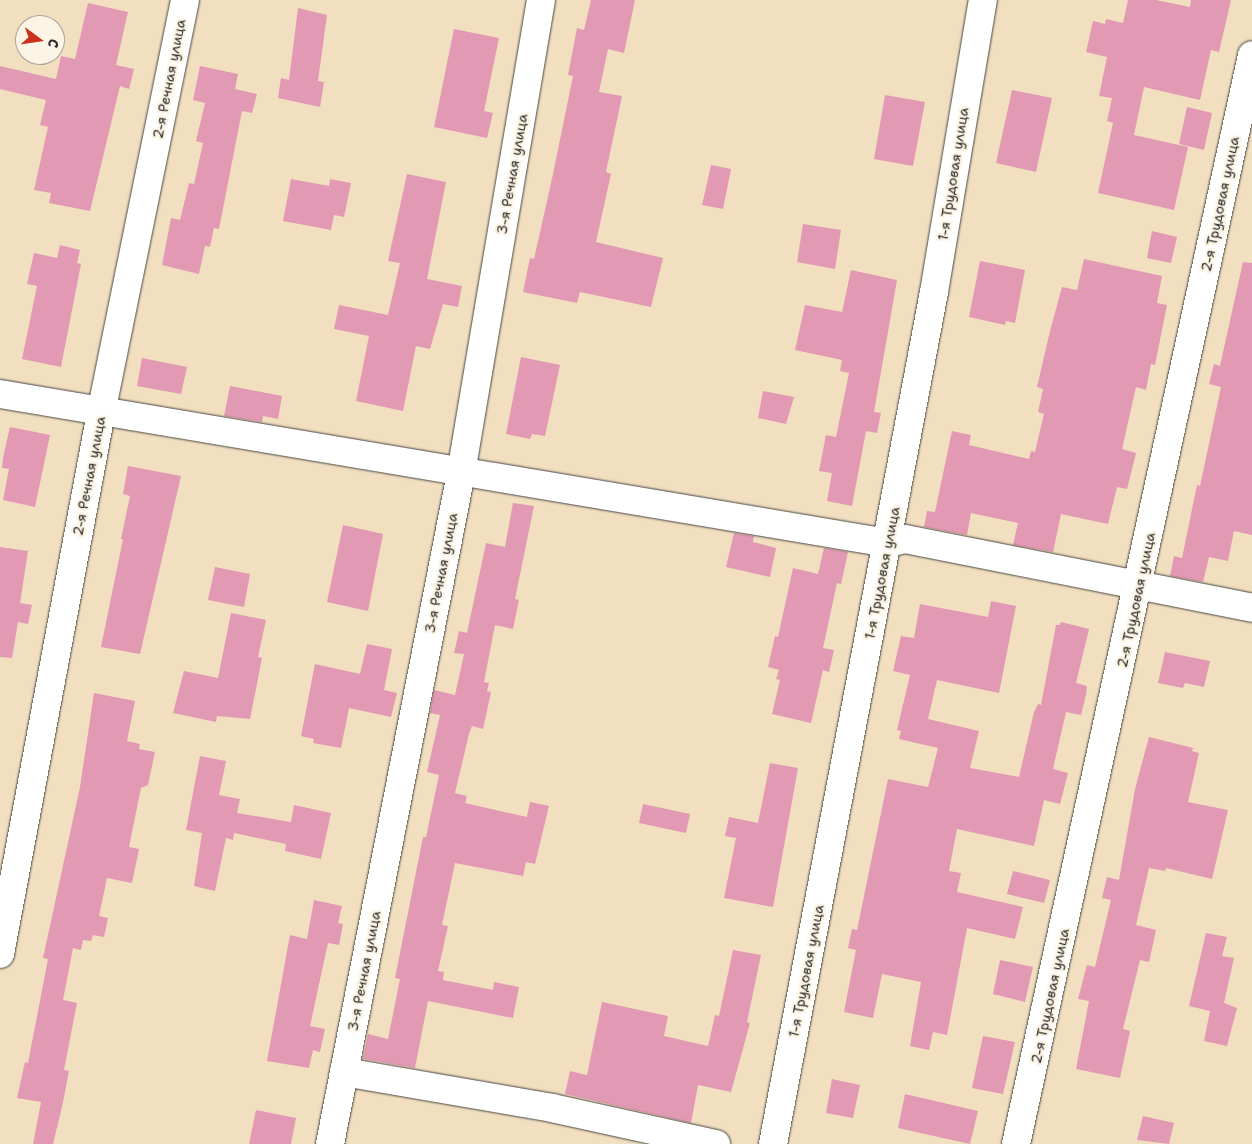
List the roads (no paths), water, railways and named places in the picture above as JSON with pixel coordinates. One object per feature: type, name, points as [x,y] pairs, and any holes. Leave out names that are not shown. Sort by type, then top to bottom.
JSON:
[{"type":"street","name":"2-я Речная улица","points":[[0,954],[101,413],[185,0]]},
{"type":"street","name":"3-я Речная улица","points":[[330,1144],[461,473],[541,0]]},
{"type":"street","name":"1-я Трудовая улица","points":[[774,1144],[888,543],[983,0]]},
{"type":"street","name":"2-я Трудовая улица","points":[[1016,1144],[1139,587],[1252,55]]},
{"type":"street","points":[[0,394],[101,413],[888,543],[905,539],[1139,587],[1162,588],[1252,608]]},
{"type":"street","points":[[344,1072],[552,1108],[716,1144]]}]
